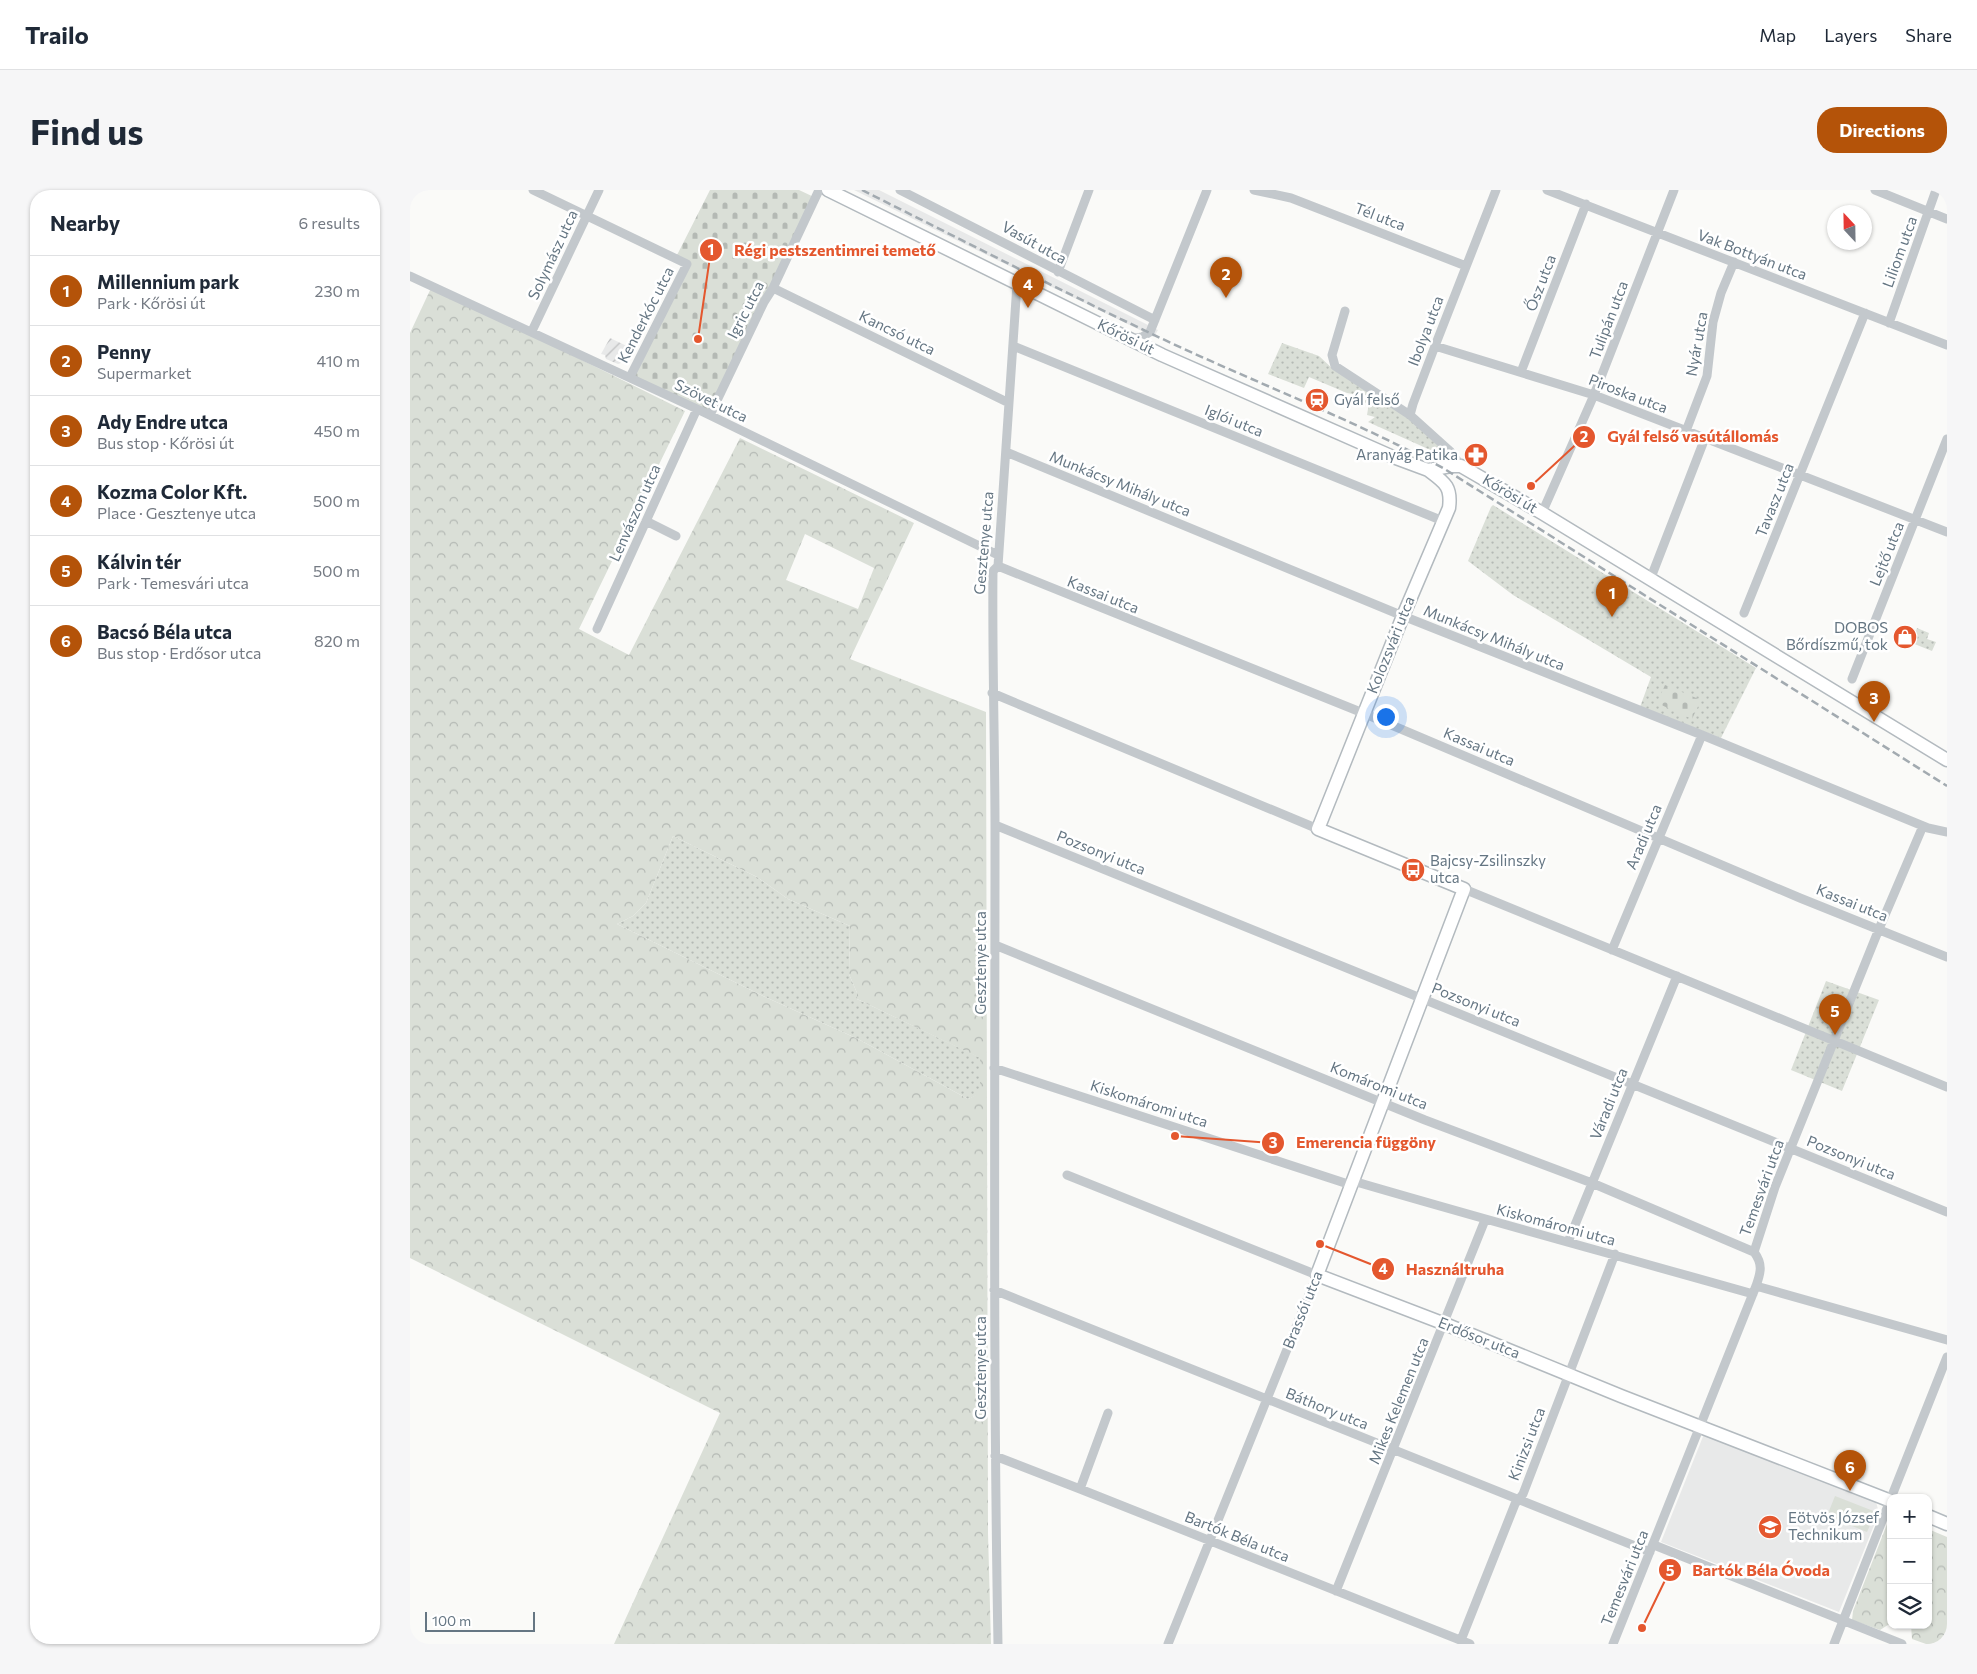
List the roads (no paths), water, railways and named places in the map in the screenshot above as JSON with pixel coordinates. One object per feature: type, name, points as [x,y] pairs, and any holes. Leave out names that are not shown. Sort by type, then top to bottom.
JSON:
[{"type":"street","points":[[533,190],[586,216]]},
{"type":"street","name":"Solymász utca","points":[[532,331],[599,190]]},
{"type":"street","name":"Igric utca","points":[[710,415],[819,190]]},
{"type":"street","name":"Kőrösi út","points":[[828,190],[1156,352],[1393,457],[1428,470]]},
{"type":"street","name":"Vasút utca","points":[[900,190],[1155,320]]},
{"type":"street","points":[[1058,272],[1089,190]]},
{"type":"street","points":[[1156,352],[1150,332],[1206,190]]},
{"type":"street","name":"Tél utca","points":[[1254,190],[1291,198],[1466,266]]},
{"type":"street","name":"Ibolya utca","points":[[1410,415],[1496,190]]},
{"type":"street","name":"Vak Bottyán utca","points":[[1548,190],[1947,345]]},
{"type":"street","name":"Tulipán utca","points":[[1542,513],[1594,395],[1674,190]]},
{"type":"street","points":[[1875,190],[1928,213],[1947,219]]},
{"type":"street","name":"Liliom utca","points":[[1889,322],[1936,190]]},
{"type":"street","name":"Ősz utca","points":[[1521,372],[1586,204]]},
{"type":"street","name":"Kenderkóc utca","points":[[586,216],[687,264],[630,377]]},
{"type":"street","name":"Nyár utca","points":[[1686,431],[1707,376],[1713,322],[1721,293],[1734,262]]},
{"type":"street","name":"Szövet utca","points":[[410,276],[630,377],[998,555]]},
{"type":"street","name":"Gesztenye utca","points":[[998,1644],[994,1290],[995,825],[992,693],[993,571],[998,566],[1017,284]]},
{"type":"street","name":"Kancsó utca","points":[[773,288],[1009,403]]},
{"type":"street","points":[[1345,311],[1332,355],[1335,366],[1410,415],[1450,451],[1456,466],[1428,470]]},
{"type":"street","name":"Tavasz utca","points":[[1744,613],[1865,313]]},
{"type":"street","points":[[1131,339],[1150,332]]},
{"type":"street","name":"Iglói utca","points":[[1013,346],[1443,521]]},
{"type":"street","name":"Piroska utca","points":[[1435,346],[1594,395],[1947,532]]},
{"type":"street","points":[[995,396],[1010,390]]},
{"type":"street","name":"Lenvászon utca","points":[[598,629],[697,409]]},
{"type":"street","points":[[1650,580],[1705,438]]},
{"type":"street","name":"Lejtő utca","points":[[1852,679],[1947,439]]},
{"type":"street","name":"Munkácsy Mihály utca","points":[[1006,452],[1402,616],[1702,735],[1924,826],[1947,832]]},
{"type":"street","name":"Kőrösi út","points":[[1456,466],[1542,513],[1947,760]]},
{"type":"street","name":"Kolozsvári utca","points":[[1318,829],[1402,616],[1449,508],[1448,480],[1456,466]]},
{"type":"street","points":[[1428,470],[1444,482],[1449,489]]},
{"type":"street","points":[[646,521],[676,536]]},
{"type":"street","name":"Kassai utca","points":[[998,566],[1363,714],[1800,898],[1947,957]]},
{"type":"street","points":[[992,693],[1947,1087]]},
{"type":"street","name":"Aradi utca","points":[[1612,950],[1702,735]]},
{"type":"street","name":"Pozsonyi utca","points":[[995,825],[1947,1212]]},
{"type":"street","name":"Temesvári utca","points":[[1613,1644],[1761,1272],[1760,1260],[1754,1252],[1775,1187],[1879,929],[1924,826]]},
{"type":"street","name":"Brassói utca","points":[[1168,1644],[1317,1275],[1464,889]]},
{"type":"street","name":"Komáromi utca","points":[[995,945],[1383,1103],[1592,1184],[1754,1252]]},
{"type":"street","name":"Váradi utca","points":[[1568,1242],[1676,976]]},
{"type":"street","name":"Kiskomáromi utca","points":[[994,1068],[1352,1183],[1568,1242],[1947,1340]]},
{"type":"street","name":"Erdősor utca","points":[[1067,1175],[1569,1375],[1887,1497]]},
{"type":"street","name":"Mikes Kelemen utca","points":[[1336,1590],[1394,1451],[1485,1220]]},
{"type":"street","name":"Kinizsi utca","points":[[1465,1642],[1514,1504],[1523,1494],[1615,1254]]},
{"type":"street","name":"Báthory utca","points":[[994,1290],[1518,1500],[1902,1644]]},
{"type":"street","points":[[1893,1494],[1947,1358]]},
{"type":"street","points":[[1080,1489],[1108,1413]]},
{"type":"street","name":"Bartók Béla utca","points":[[995,1456],[1465,1642]]},
{"type":"street","points":[[1834,1644],[1887,1509]]},
{"type":"street","points":[[1932,1518],[1947,1524]]},
{"type":"railway","points":[[862,190],[1054,287],[1171,343],[1342,419],[1443,468],[1947,786]]},
{"type":"place","name":"Penny","points":[[1226,298]]},
{"type":"place","name":"Kozma Color Kft.","points":[[1028,308]]},
{"type":"place","name":"Régi pestszentimrei temető","points":[[698,339]]},
{"type":"place","name":"Gyál felső","points":[[1317,400]]},
{"type":"place","name":"Aranyág Patika","points":[[1476,455]]},
{"type":"place","name":"Gyál felső vasútállomás","points":[[1531,486]]},
{"type":"place","name":"Millennium park","points":[[1612,617]]},
{"type":"place","name":"DOBOS Bőrdíszmű, tok","points":[[1905,637]]},
{"type":"place","name":"Ady Endre utca","points":[[1874,722]]},
{"type":"place","name":"Bajcsy-Zsilinszky utca","points":[[1413,870]]},
{"type":"place","name":"Kálvin tér","points":[[1835,1035]]},
{"type":"place","name":"Emerencia függöny","points":[[1175,1136]]},
{"type":"place","name":"Használtruha","points":[[1320,1244]]},
{"type":"place","name":"Bacsó Béla utca","points":[[1850,1491]]},
{"type":"place","name":"Eötvös József Technikum","points":[[1770,1527]]},
{"type":"place","name":"Bartók Béla Óvoda","points":[[1642,1628]]}]
